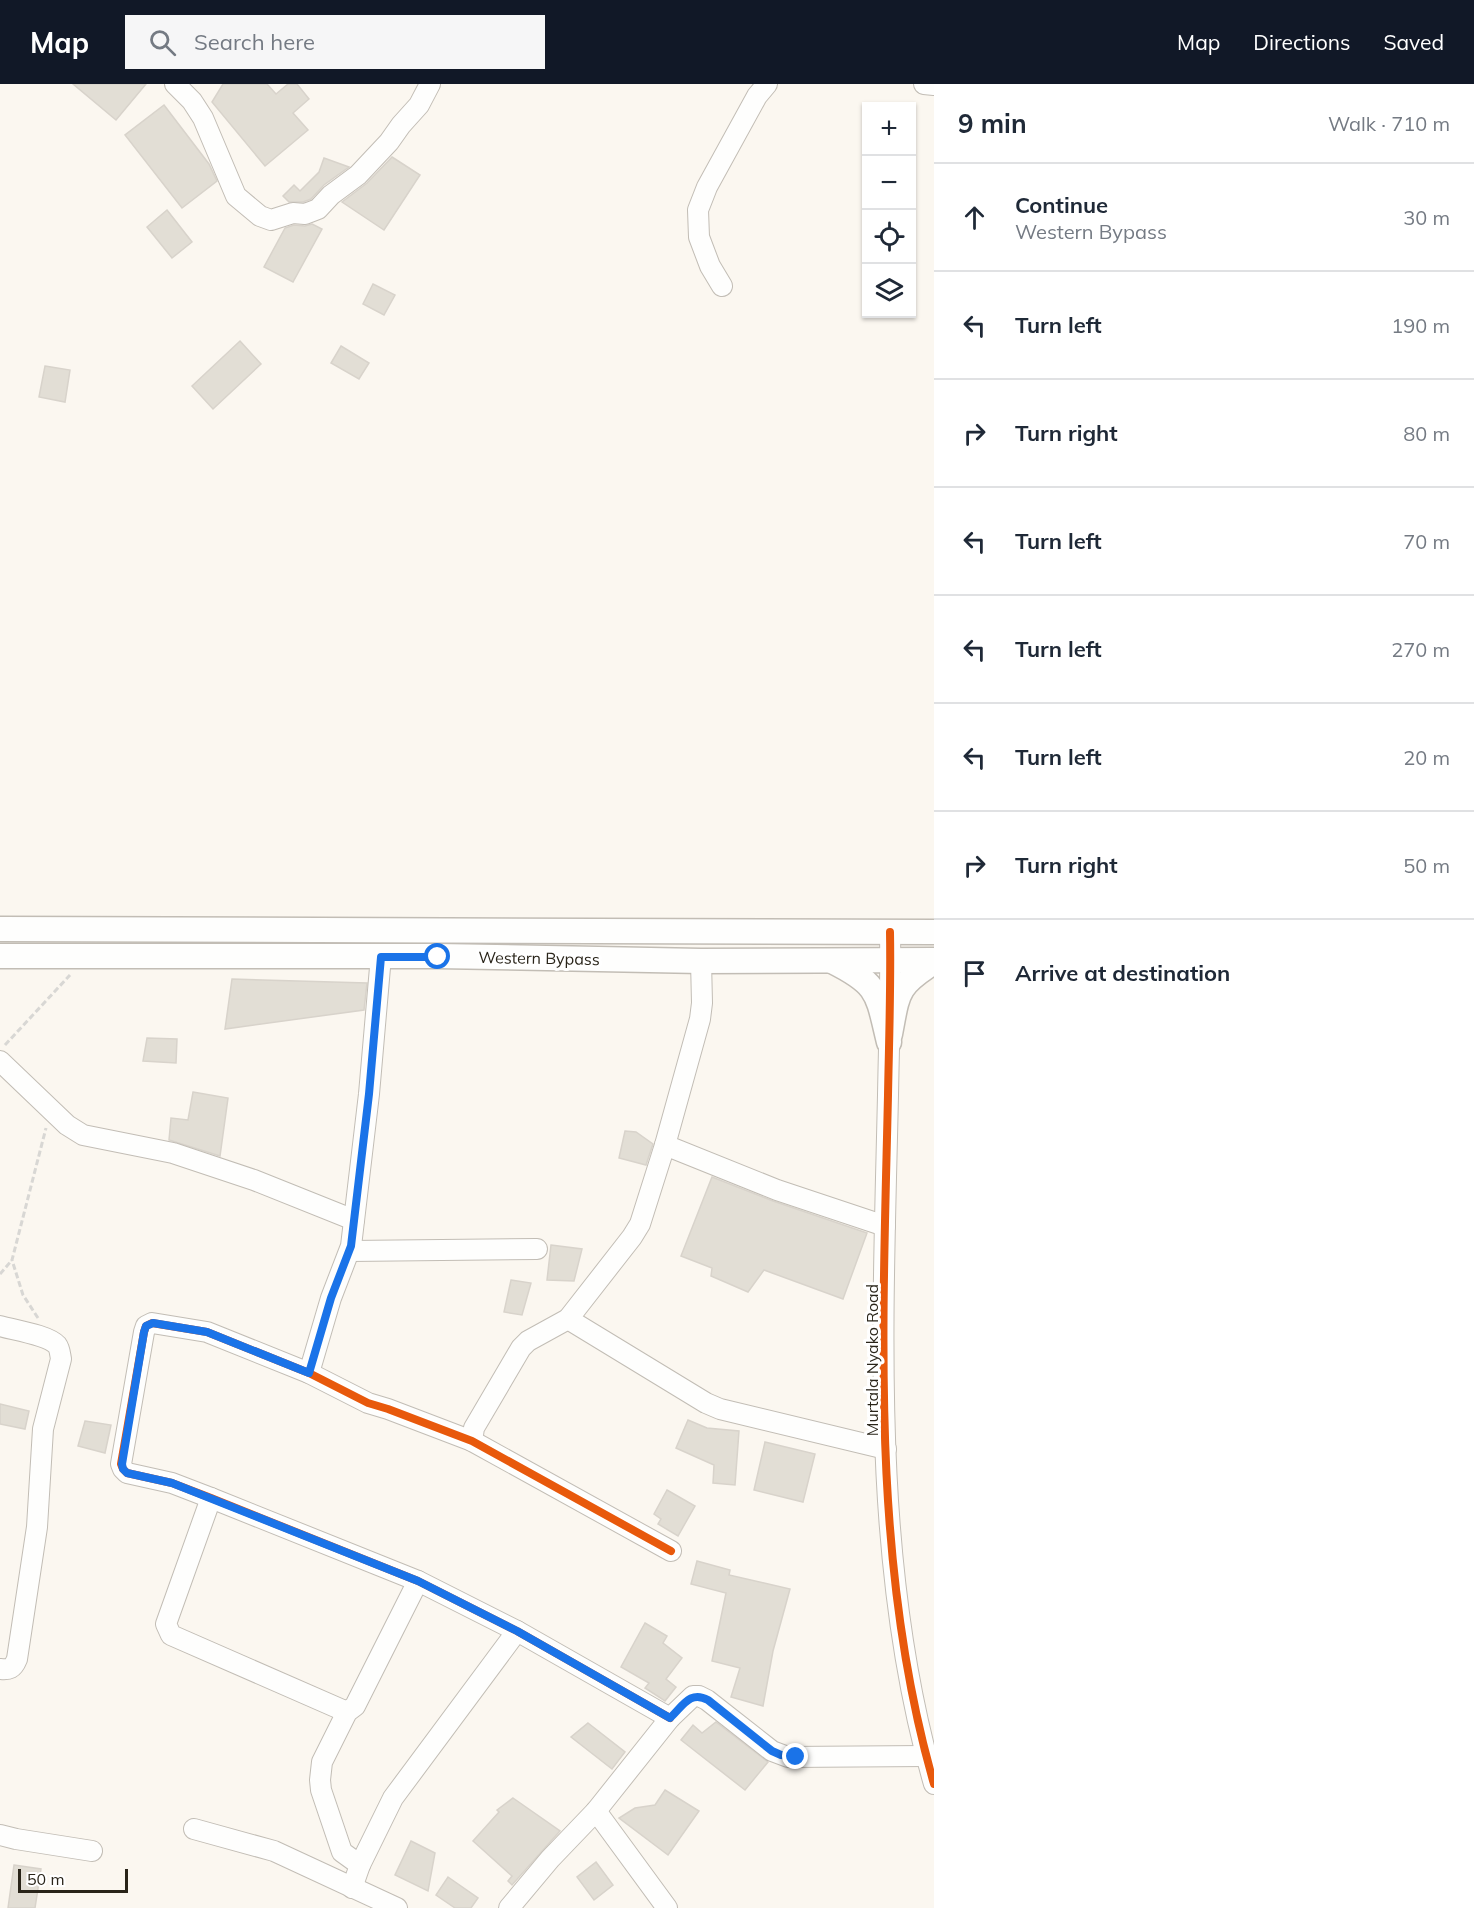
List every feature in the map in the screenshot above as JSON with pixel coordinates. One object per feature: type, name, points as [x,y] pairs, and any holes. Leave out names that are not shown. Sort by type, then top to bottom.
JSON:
[{"type":"main road","name":"Western Bypass","points":[[0,929],[934,932]]},
{"type":"main road","name":"Western Bypass","points":[[0,956],[381,957],[701,962],[934,961]]},
{"type":"main road","points":[[831,960],[861,977],[875,992],[880,1003],[889,1042]]},
{"type":"main road","points":[[889,1042],[899,992],[913,975],[934,961]]},
{"type":"street","points":[[175,84],[192,101],[204,118],[236,196],[260,216],[271,220],[293,213],[305,214],[318,209],[331,195],[358,175],[419,105],[430,84]]},
{"type":"street","points":[[722,286],[710,266],[699,237],[698,210],[707,187],[756,96],[767,84]]},
{"type":"street","points":[[924,84],[934,86]]},
{"type":"street","name":"Murtala Nyako Road","points":[[890,932],[885,1226],[886,1449],[891,1548],[906,1659],[934,1784]]},
{"type":"street","points":[[309,1373],[331,1298],[350,1251],[369,1094],[381,957]]},
{"type":"street","points":[[472,1441],[474,1428],[521,1348],[528,1341],[568,1319],[636,1231],[665,1145],[700,1018],[701,962]]},
{"type":"street","points":[[0,1061],[67,1125],[83,1135],[172,1153],[254,1180],[354,1220]]},
{"type":"street","points":[[665,1145],[777,1190],[885,1226]]},
{"type":"street","points":[[350,1251],[537,1249]]},
{"type":"street","points":[[568,1319],[706,1403],[720,1409],[886,1449]]},
{"type":"street","points":[[670,1718],[517,1631],[418,1581],[172,1483],[127,1473],[122,1464],[123,1453],[146,1326],[153,1323],[207,1332],[309,1373],[368,1403],[472,1441],[671,1551]]},
{"type":"street","points":[[0,1326],[49,1339],[60,1350],[61,1359],[43,1429],[37,1527],[17,1659],[9,1670],[0,1669]]},
{"type":"street","points":[[211,1498],[166,1624],[171,1635],[347,1712]]},
{"type":"street","points":[[360,1866],[342,1852],[321,1790],[322,1762],[347,1712],[355,1706],[418,1581]]},
{"type":"street","points":[[352,1888],[360,1866],[393,1798],[517,1631]]},
{"type":"street","points":[[509,1908],[550,1858],[596,1811],[670,1718],[693,1696],[699,1695],[708,1700],[772,1751],[781,1755],[796,1757],[926,1756]]},
{"type":"street","points":[[596,1811],[668,1908]]},
{"type":"street","points":[[194,1829],[274,1851],[397,1908]]},
{"type":"street","points":[[0,1835],[92,1851]]},
{"type":"path","points":[[0,1051],[88,956]]},
{"type":"path","points":[[0,1274],[12,1260],[50,1109]]},
{"type":"path","points":[[12,1260],[23,1295],[56,1344]]},
{"type":"building","points":[[73,84],[146,84],[116,120]]},
{"type":"building","points":[[223,84],[267,84],[276,94],[288,84],[297,84],[309,99],[293,113],[308,130],[265,166],[212,102]]},
{"type":"building","points":[[164,105],[209,164],[217,181],[182,208],[125,135]]},
{"type":"building","points":[[392,157],[420,175],[384,230],[342,202],[367,183]]},
{"type":"building","points":[[324,158],[349,167],[324,185],[311,199],[303,202],[289,202],[283,196],[294,185],[300,191],[319,172]]},
{"type":"building","points":[[167,210],[192,242],[172,258],[147,227]]},
{"type":"building","points":[[312,224],[322,229],[293,282],[264,267],[285,228]]},
{"type":"building","points":[[373,284],[395,295],[384,315],[363,304]]},
{"type":"building","points":[[240,341],[261,364],[213,409],[192,386]]},
{"type":"building","points":[[341,346],[369,363],[359,379],[331,363]]},
{"type":"building","points":[[45,366],[70,370],[65,402],[39,397]]},
{"type":"building","points":[[232,979],[367,983],[364,1010],[225,1029]]},
{"type":"building","points":[[147,1038],[177,1039],[176,1063],[143,1061]]},
{"type":"building","points":[[193,1092],[228,1098],[220,1156],[169,1140],[171,1118],[188,1120]]},
{"type":"building","points":[[625,1131],[636,1132],[653,1144],[646,1165],[619,1158]]},
{"type":"building","points":[[712,1177],[773,1201],[867,1233],[843,1299],[764,1270],[748,1292],[711,1276],[712,1268],[681,1256]]},
{"type":"building","points":[[551,1245],[582,1249],[574,1281],[547,1280]]},
{"type":"building","points":[[511,1280],[531,1283],[522,1315],[504,1312]]},
{"type":"building","points":[[0,1404],[29,1411],[25,1429],[0,1424]]},
{"type":"building","points":[[688,1420],[707,1428],[739,1431],[735,1485],[713,1483],[714,1465],[676,1448]]},
{"type":"building","points":[[85,1421],[111,1425],[105,1453],[78,1446]]},
{"type":"building","points":[[765,1442],[815,1454],[803,1502],[754,1490]]},
{"type":"building","points":[[667,1490],[695,1506],[678,1536],[658,1524],[661,1519],[654,1514]]},
{"type":"building","points":[[697,1561],[730,1570],[729,1575],[790,1589],[773,1651],[763,1706],[731,1697],[740,1668],[712,1661],[726,1593],[691,1584]]},
{"type":"building","points":[[645,1623],[667,1636],[663,1643],[682,1658],[666,1679],[676,1687],[665,1701],[645,1688],[649,1683],[621,1667]]},
{"type":"building","points":[[716,1722],[768,1762],[745,1790],[681,1740],[693,1725],[702,1733]]},
{"type":"building","points":[[588,1723],[625,1752],[612,1769],[571,1737]]},
{"type":"building","points":[[665,1790],[699,1811],[668,1855],[619,1818],[635,1808],[655,1805]]},
{"type":"building","points":[[513,1798],[560,1831],[512,1885],[508,1881],[512,1876],[473,1841],[499,1812],[497,1810]]},
{"type":"building","points":[[411,1841],[435,1853],[428,1891],[395,1875]]},
{"type":"building","points":[[596,1862],[613,1885],[594,1900],[577,1877]]},
{"type":"building","points":[[14,1865],[41,1869],[35,1908],[8,1908]]},
{"type":"building","points":[[448,1877],[478,1898],[471,1908],[455,1908],[436,1895]]},
{"type":"cycle path","points":[[890,932],[883,1355],[885,1442],[890,1529],[899,1615],[913,1700],[934,1784]]},
{"type":"cycle path","points":[[670,1718],[517,1631],[418,1581],[172,1483],[127,1473],[121,1464],[146,1326],[152,1323],[207,1332],[309,1373],[368,1403],[472,1441],[671,1551]]},
{"type":"route","points":[[438,957],[381,957],[369,1094],[351,1246],[331,1298],[309,1373],[207,1332],[153,1323],[146,1326],[123,1469],[127,1473],[172,1483],[418,1581],[517,1631],[670,1718],[693,1696],[699,1695],[772,1751],[788,1757],[796,1757]]}]
